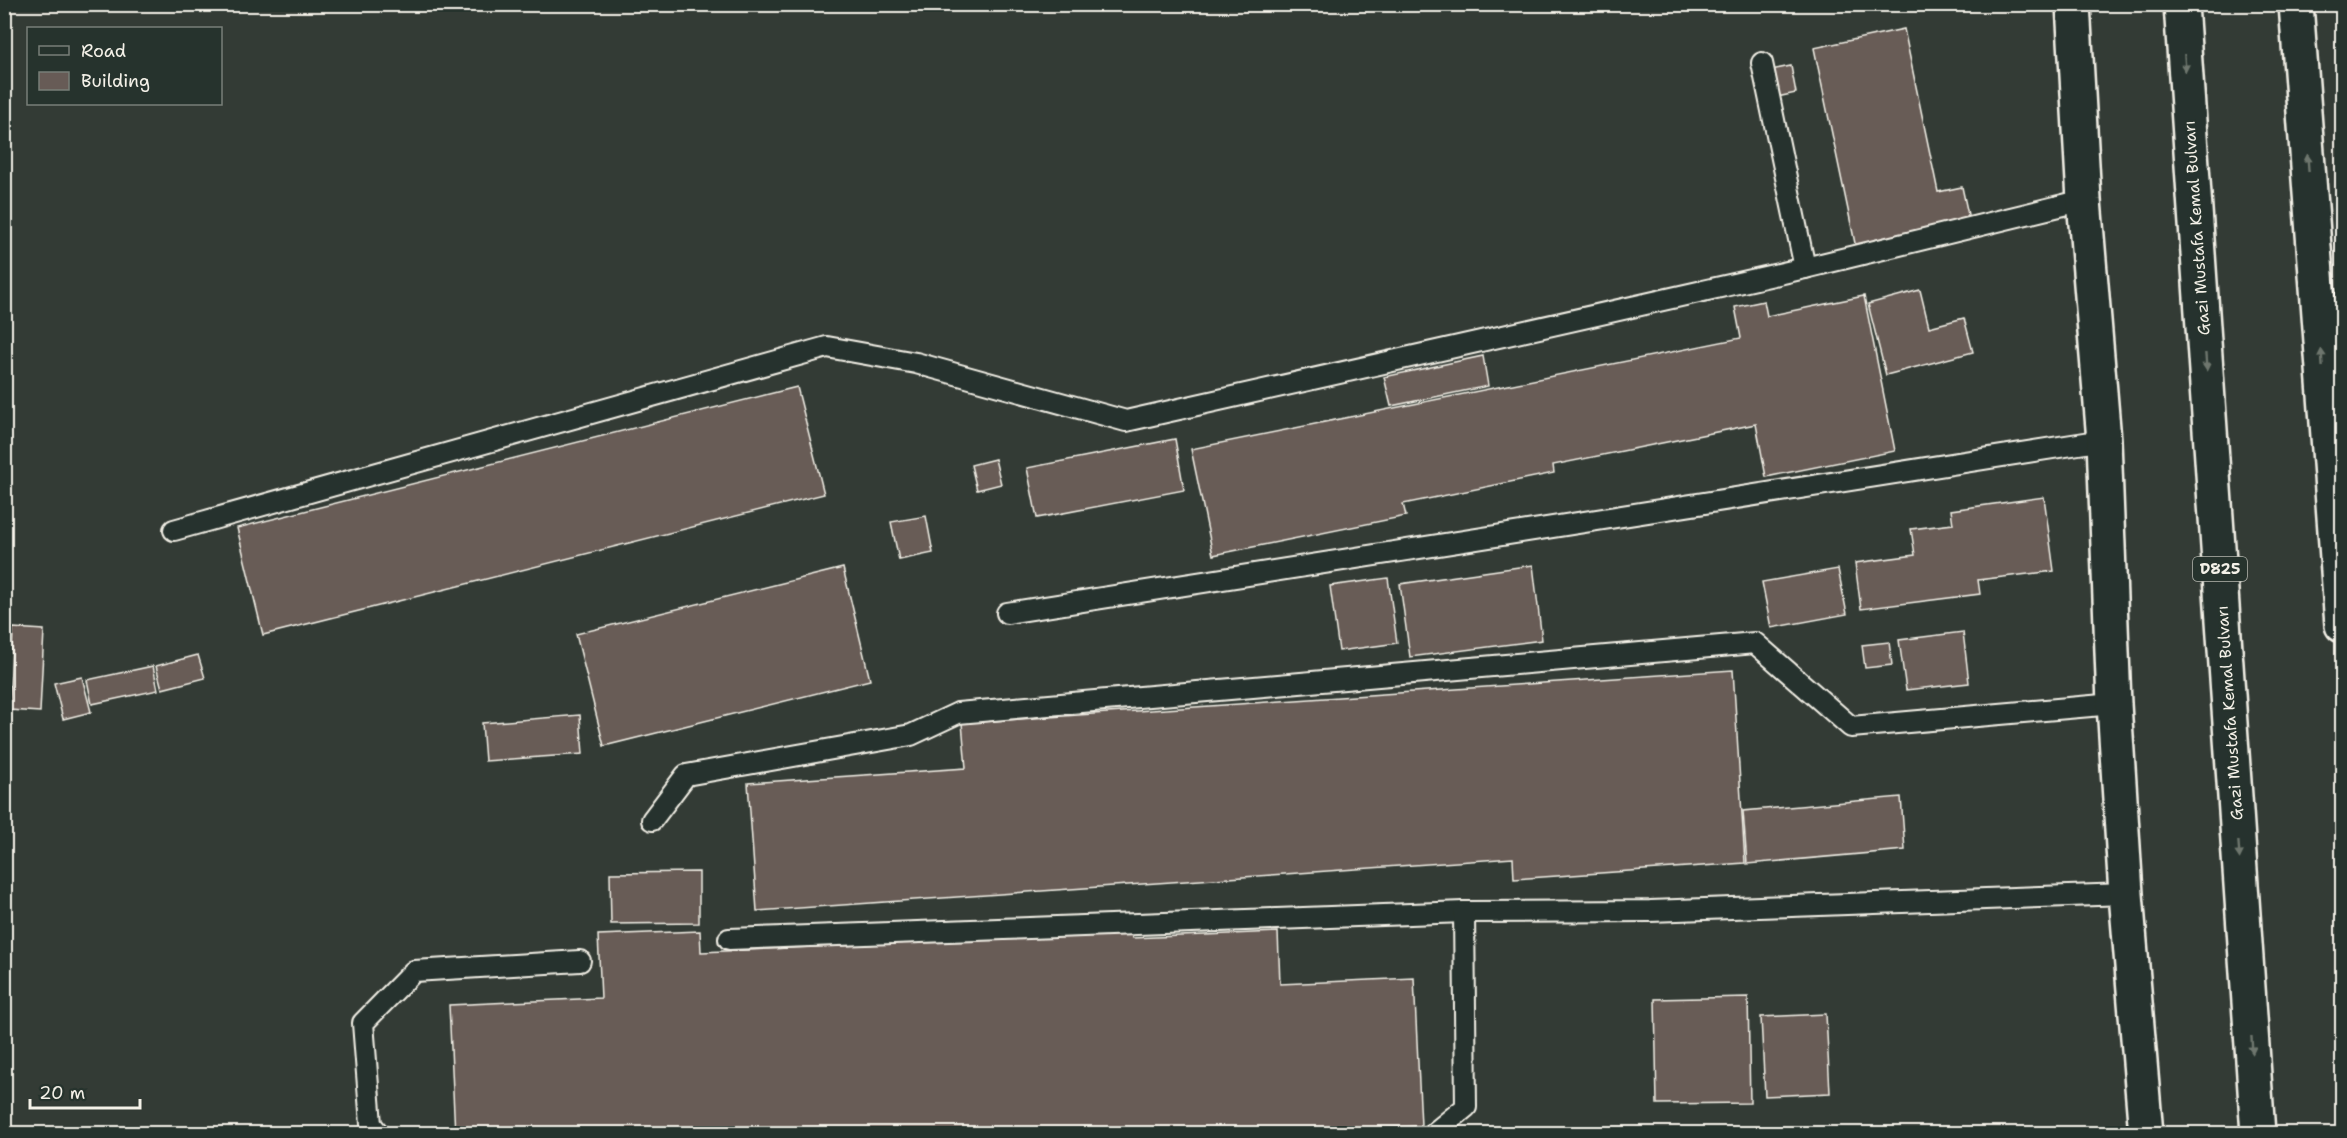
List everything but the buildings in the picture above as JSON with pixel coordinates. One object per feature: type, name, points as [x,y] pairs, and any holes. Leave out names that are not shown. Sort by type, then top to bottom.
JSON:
[{"type":"main road","points":[[2073,4],[2084,200],[2104,440],[2114,704],[2126,894],[2145,1134]]},
{"type":"main road","name":"Gazi Mustafa Kemal Bulvarı","points":[[2181,4],[2258,1134]]},
{"type":"main road","points":[[2296,4],[2343,625]]},
{"type":"lane","points":[[1762,63],[1805,268]]},
{"type":"lane","points":[[174,530],[827,347],[916,363],[1126,421],[1805,268],[2084,200]]},
{"type":"lane","points":[[1007,613],[2104,440]]},
{"type":"lane","points":[[652,820],[686,775],[911,735],[958,713],[1755,643],[1851,727],[2114,704]]},
{"type":"lane","points":[[729,939],[1464,912],[1650,910],[2126,894]]},
{"type":"lane","points":[[1433,1134],[1466,1107],[1464,912]]},
{"type":"lane","points":[[379,1134],[371,1124],[363,1023],[414,971],[580,961]]}]
